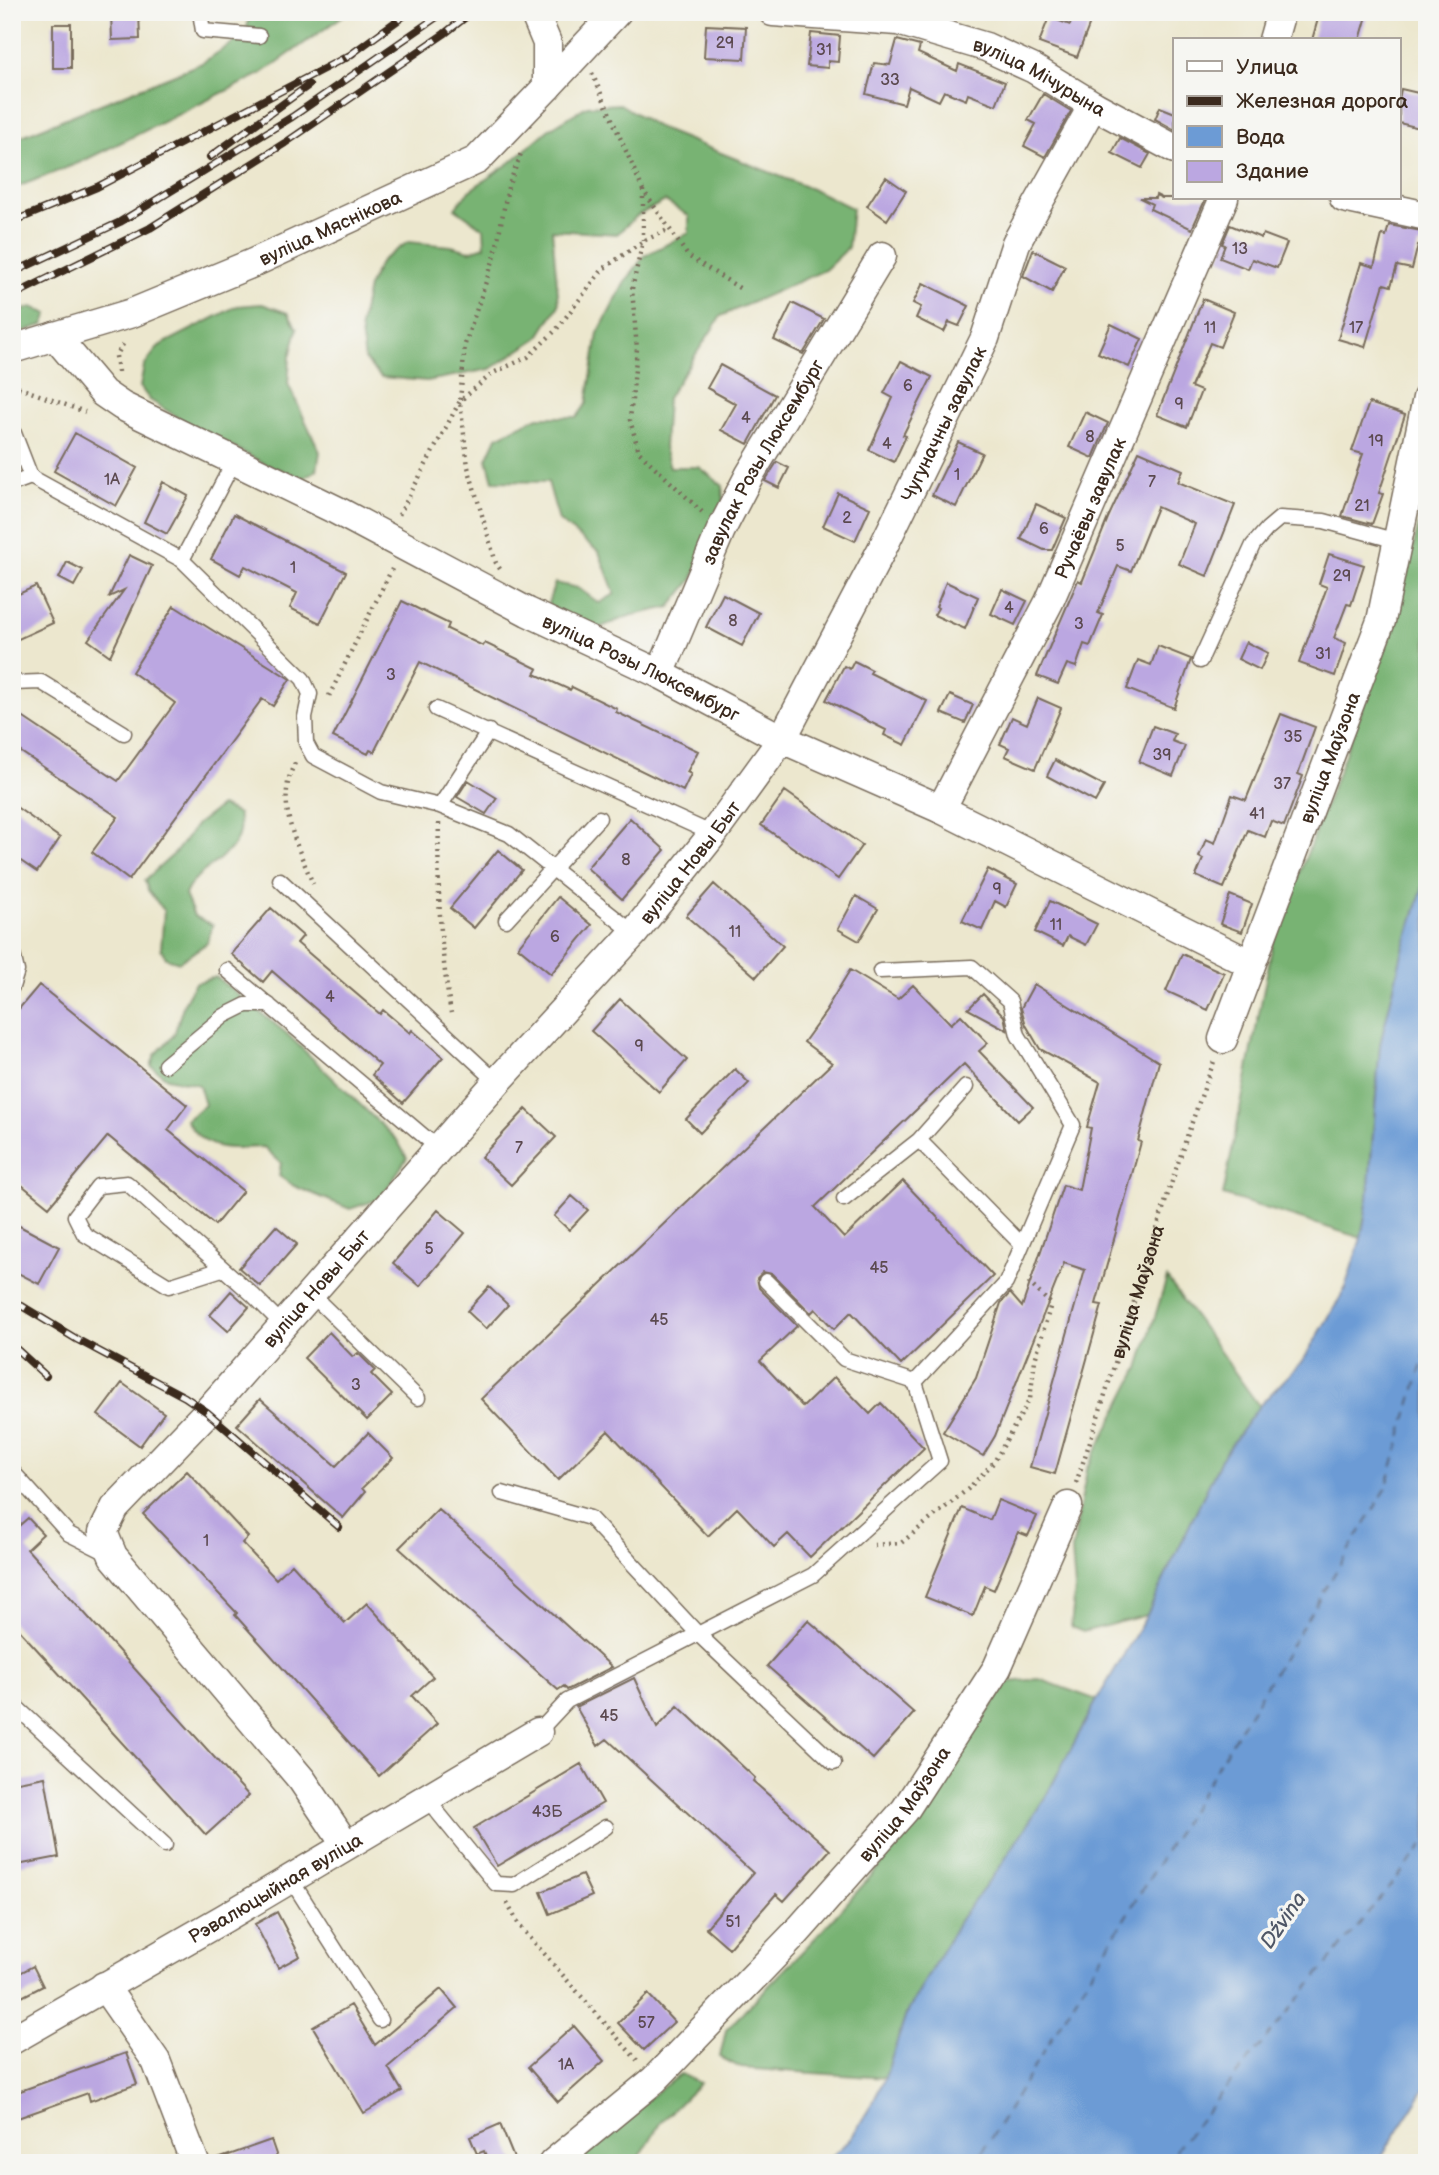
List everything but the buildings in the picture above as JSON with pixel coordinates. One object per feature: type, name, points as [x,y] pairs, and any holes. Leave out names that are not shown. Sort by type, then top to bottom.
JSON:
[{"type":"street","points":[[534,12],[547,43],[547,87]]},
{"type":"street","name":"вуліца Мяснікова","points":[[12,349],[132,313],[253,263],[477,160],[617,12]]},
{"type":"street","name":"вуліца Мічурына","points":[[773,12],[898,21],[986,47],[1034,69],[1093,105],[1173,148]]},
{"type":"street","points":[[1274,38],[1282,12]]},
{"type":"street","name":"Чугуначны завулак","points":[[782,739],[882,549],[985,338],[1016,243],[1093,105]]},
{"type":"street","name":"Ручаёвы завулак","points":[[941,809],[1049,602],[1223,200]]},
{"type":"street","points":[[1353,200],[1427,216]]},
{"type":"street","name":"завулак Розы Люксембург","points":[[660,674],[721,530],[750,474],[882,256]]},
{"type":"street","name":"вуліца Розы Люксембург","points":[[55,336],[103,393],[122,405],[396,542],[528,612],[660,674],[782,739],[941,809],[1251,964]]},
{"type":"street","name":"вуліца Маўзона","points":[[1223,1039],[1381,621],[1427,398]]},
{"type":"street","name":"вуліца Новы Быт","points":[[345,1844],[302,1780],[113,1556],[103,1532],[115,1508],[207,1412],[497,1082],[634,933],[713,834],[782,739]]},
{"type":"street","name":"вуліца Маўзона","points":[[553,2163],[654,2080],[796,1933],[905,1810],[998,1668],[1068,1506]]},
{"type":"street","name":"Рэвалюцыйная вуліца","points":[[12,2040],[538,1732]]},
{"type":"street","points":[[104,1986],[156,2061],[195,2163]]},
{"type":"lane","points":[[200,12],[203,31],[259,36]]},
{"type":"lane","points":[[12,428],[31,477],[182,560],[303,679],[310,694],[305,717],[306,743],[313,756],[381,792],[440,806],[509,834],[634,933]]},
{"type":"lane","points":[[182,560],[234,461]]},
{"type":"lane","points":[[12,484],[31,477]]},
{"type":"lane","points":[[1200,661],[1253,545],[1280,519],[1324,521],[1397,541]]},
{"type":"lane","points":[[12,683],[41,682],[124,733]]},
{"type":"lane","points":[[436,709],[713,834]]},
{"type":"lane","points":[[440,806],[489,731]]},
{"type":"lane","points":[[506,920],[599,818]]},
{"type":"lane","points":[[280,880],[497,1082]]},
{"type":"lane","points":[[12,950],[17,971],[12,987]]},
{"type":"lane","points":[[880,971],[972,967],[1010,1002],[1018,1035],[1073,1125],[1006,1283],[915,1382]]},
{"type":"lane","points":[[227,971],[439,1149]]},
{"type":"lane","points":[[165,1065],[224,1016],[246,1005],[269,1006]]},
{"type":"lane","points":[[844,1199],[919,1140],[966,1087]]},
{"type":"lane","points":[[919,1140],[1022,1245]]},
{"type":"lane","points":[[222,1269],[169,1286],[84,1234],[75,1216],[98,1186],[127,1183],[253,1295],[284,1326]]},
{"type":"lane","points":[[766,1281],[844,1359],[915,1382]]},
{"type":"lane","points":[[311,1294],[418,1398]]},
{"type":"lane","points":[[538,1732],[567,1701],[813,1575],[940,1461],[915,1382]]},
{"type":"lane","points":[[12,1471],[69,1534],[113,1556]]},
{"type":"lane","points":[[502,1493],[590,1518],[698,1634],[834,1763]]},
{"type":"lane","points":[[12,1703],[165,1845]]},
{"type":"lane","points":[[426,1798],[496,1884],[514,1885],[606,1827]]},
{"type":"lane","points":[[290,1878],[380,2020]]},
{"type":"path","points":[[584,48],[643,190],[688,256],[741,289]]},
{"type":"path","points":[[503,572],[496,563],[468,467],[460,401],[465,344],[495,255],[509,187],[526,142]]},
{"type":"path","points":[[643,190],[643,241],[632,289],[637,349],[629,420],[639,452],[721,530]]},
{"type":"path","points":[[324,706],[460,401],[493,373],[528,357],[556,330],[603,269],[643,241],[670,229]]},
{"type":"path","points":[[306,743],[289,774],[285,803],[294,837],[315,888]]},
{"type":"path","points":[[440,806],[437,887],[445,979],[457,1044]]},
{"type":"path","name":"вуліца Маўзона","points":[[1068,1506],[1111,1380],[1195,1111],[1223,1039]]},
{"type":"path","points":[[845,1547],[901,1543],[968,1489],[994,1462],[1030,1399],[1035,1360],[1051,1304],[1013,1267]]},
{"type":"path","points":[[496,1884],[519,1925],[654,2080]]},
{"type":"green space","points":[[250,12],[345,12],[261,74],[81,162],[12,189],[12,140],[202,63],[246,34]]},
{"type":"green space","points":[[620,104],[661,129],[819,192],[852,208],[848,248],[825,270],[721,316],[667,398],[664,448],[670,467],[699,467],[723,486],[723,515],[692,580],[670,607],[629,616],[599,628],[556,616],[548,603],[555,583],[578,588],[599,603],[615,594],[599,552],[559,521],[548,482],[493,481],[487,459],[497,437],[538,417],[577,417],[587,403],[598,333],[624,284],[644,256],[689,233],[689,216],[665,201],[638,215],[617,234],[552,230],[559,305],[538,338],[490,369],[427,381],[381,377],[365,360],[360,326],[368,287],[381,261],[408,242],[451,246],[470,251],[485,246],[484,229],[455,208],[469,191],[511,162],[548,130],[587,106]]},
{"type":"green space","points":[[262,304],[288,313],[297,329],[290,357],[288,384],[320,452],[317,470],[304,478],[267,465],[185,422],[150,400],[140,387],[144,366],[159,346],[237,306]]},
{"type":"green space","points":[[32,307],[48,314],[43,325],[12,335],[12,314]]},
{"type":"green space","points":[[1427,490],[1427,874],[1402,953],[1380,1045],[1368,1198],[1361,1238],[1223,1195],[1273,943],[1395,623]]},
{"type":"green space","points":[[221,806],[238,814],[239,829],[236,840],[229,850],[200,874],[185,895],[194,916],[213,925],[207,943],[179,962],[166,958],[161,948],[164,911],[148,890],[145,880],[175,853],[197,824]]},
{"type":"green space","points":[[216,977],[286,1033],[397,1140],[407,1158],[380,1199],[350,1209],[294,1186],[279,1176],[281,1163],[264,1147],[219,1147],[202,1139],[194,1131],[186,1120],[205,1105],[199,1085],[167,1078],[151,1066],[155,1055],[174,1035],[184,1003],[195,983]]},
{"type":"green space","points":[[1167,1278],[1259,1406],[1220,1461],[1147,1615],[1083,1632],[1071,1627],[1075,1589],[1072,1551],[1087,1469],[1139,1368]]},
{"type":"green space","points":[[1039,1679],[1097,1700],[1046,1796],[998,1870],[961,1918],[906,2015],[885,2078],[741,2068],[720,2057],[726,2030],[822,1931],[904,1839],[1009,1682]]},
{"type":"green space","points":[[681,2074],[700,2083],[660,2123],[636,2163],[560,2163]]},
{"type":"water","name":"Dźvina","points":[[1427,874],[1427,2086],[1377,2163],[825,2163],[851,2138],[872,2104],[885,2078],[906,2015],[961,1918],[998,1870],[1046,1796],[1097,1700],[1147,1615],[1220,1461],[1259,1406],[1303,1361],[1344,1291],[1361,1238],[1368,1198],[1380,1045],[1402,953]]},
{"type":"ferry route","points":[[970,2163],[983,2151],[1386,1489],[1427,1347]]},
{"type":"ferry route","points":[[1165,2163],[1427,1841]]},
{"type":"railway","points":[[346,58],[409,12]]},
{"type":"railway","points":[[12,273],[120,222],[292,117],[444,12]]},
{"type":"railway","points":[[12,296],[150,228],[285,143],[472,12]]},
{"type":"railway","points":[[12,222],[97,187],[352,54]]},
{"type":"railway","points":[[210,157],[309,85]]},
{"type":"railway","points":[[12,1300],[207,1412],[339,1527]]},
{"type":"railway","points":[[12,1345],[46,1376]]}]
